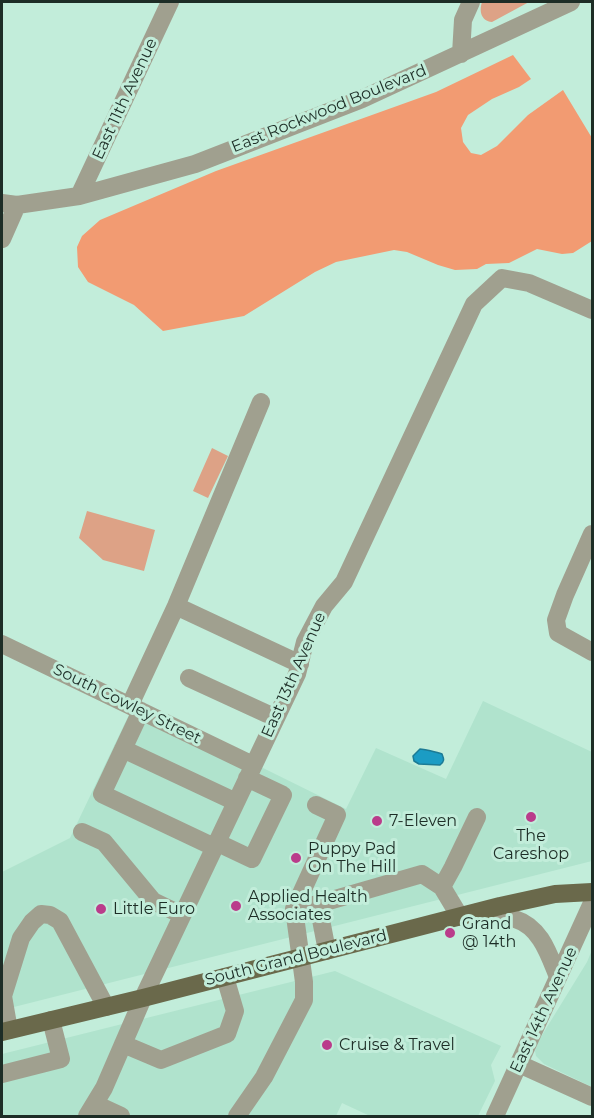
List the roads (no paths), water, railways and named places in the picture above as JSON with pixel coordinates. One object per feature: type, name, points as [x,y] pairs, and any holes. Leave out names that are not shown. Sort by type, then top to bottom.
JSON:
[{"type":"main road","name":"South Grand Boulevard","points":[[5,1031],[478,912],[555,894],[592,892]]},
{"type":"street","name":"East 11th Avenue","points":[[79,196],[170,2]]},
{"type":"street","points":[[461,54],[463,20],[471,2]]},
{"type":"street","name":"East Rockwood Boulevard","points":[[9,204],[79,196],[195,164],[362,99],[571,2]]},
{"type":"street","points":[[2,239],[9,204]]},
{"type":"street","name":"East 13th Avenue","points":[[91,1110],[104,1088],[143,998],[297,674],[305,642],[324,606],[344,582],[474,304],[502,278],[530,283],[592,310]]},
{"type":"street","points":[[215,845],[102,794],[123,749],[135,708],[261,402]]},
{"type":"street","points":[[592,534],[556,620],[558,633],[592,652]]},
{"type":"street","points":[[176,606],[300,664]]},
{"type":"street","name":"South Cowley Street","points":[[2,644],[135,708],[250,771],[283,795],[252,859],[215,845]]},
{"type":"street","points":[[189,678],[276,718]]},
{"type":"street","points":[[123,749],[236,802]]},
{"type":"street","points":[[237,1116],[264,1077],[304,1000],[304,982],[294,909],[336,815],[316,805]]},
{"type":"street","points":[[442,886],[477,816]]},
{"type":"street","points":[[82,832],[104,842],[153,901],[182,915]]},
{"type":"street","points":[[294,909],[422,874],[442,886],[460,917]]},
{"type":"street","name":"East 14th Avenue","points":[[495,1116],[592,903]]},
{"type":"street","points":[[318,904],[327,951]]},
{"type":"street","points":[[478,912],[516,919],[531,927],[542,940],[558,977]]},
{"type":"street","points":[[5,1031],[3,996],[21,938],[41,914],[50,915],[60,921],[106,1007]]},
{"type":"street","points":[[123,1044],[161,1060],[227,1034],[235,1011],[225,976]]},
{"type":"street","points":[[2,1074],[61,1059],[51,1020]]},
{"type":"street","points":[[519,1064],[592,1097]]},
{"type":"street","points":[[91,1110],[121,1116]]},
{"type":"water","points":[[420,749],[442,754],[443,762],[440,765],[419,764],[414,761],[413,756]]},
{"type":"place","name":"The Careshop","points":[[531,817]]},
{"type":"place","name":"7-Eleven","points":[[377,821]]},
{"type":"place","name":"Puppy Pad On The Hill","points":[[296,858]]},
{"type":"place","name":"Applied Health Associates","points":[[236,906]]},
{"type":"place","name":"Little Euro","points":[[101,909]]},
{"type":"place","name":"Grand @ 14th","points":[[450,933]]},
{"type":"place","name":"Cruise & Travel","points":[[327,1045]]}]
